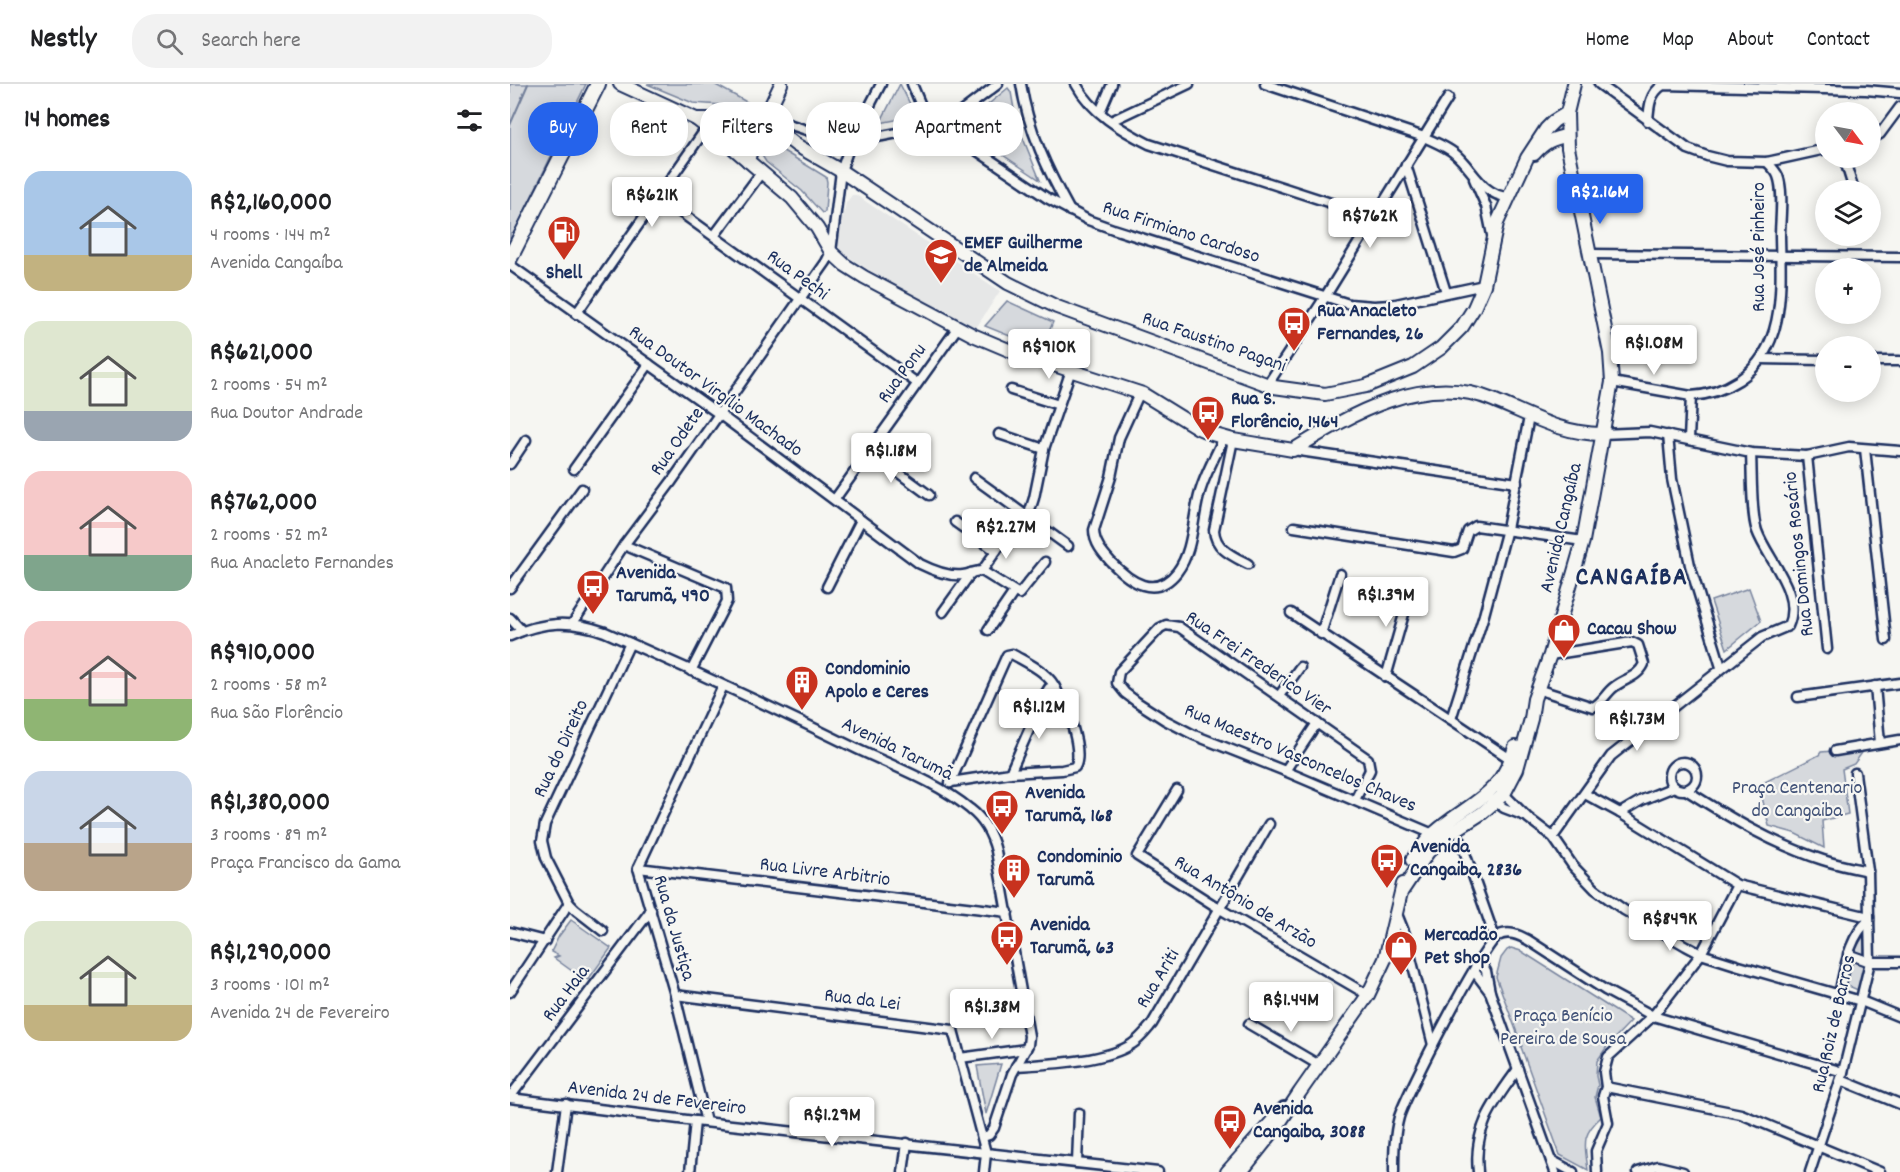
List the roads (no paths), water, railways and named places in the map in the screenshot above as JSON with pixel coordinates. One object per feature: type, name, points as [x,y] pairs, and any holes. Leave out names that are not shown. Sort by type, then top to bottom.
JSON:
[{"type":"main road","points":[[510,258],[598,84]]},
{"type":"street","points":[[620,84],[700,122]]},
{"type":"street","points":[[772,102],[781,84]]},
{"type":"street","points":[[872,102],[881,84]]},
{"type":"street","name":"Rua Firmiano Cardoso","points":[[912,84],[920,102]]},
{"type":"street","points":[[974,102],[998,84]]},
{"type":"street","points":[[1020,84],[1031,127],[1042,156],[1070,212]]},
{"type":"street","points":[[1076,84],[1092,105],[1123,131],[1149,144],[1374,217]]},
{"type":"street","points":[[1100,112],[1112,84]]},
{"type":"street","points":[[1111,121],[1189,84]]},
{"type":"street","points":[[1265,84],[1424,137],[1443,146],[1469,168],[1487,190],[1501,197],[1508,197]]},
{"type":"street","points":[[1574,84],[1567,113],[1567,136],[1610,353],[1612,382],[1691,396],[1689,439]]},
{"type":"street","name":"Rua José Pinheiro","points":[[1599,84],[1688,149],[1707,156],[1727,161],[1767,162],[1815,151]]},
{"type":"street","points":[[1648,121],[1652,95],[1657,88],[1663,85],[1866,87],[1900,93]]},
{"type":"street","points":[[1268,384],[1325,297],[1448,98]]},
{"type":"street","points":[[1881,133],[1900,107]]},
{"type":"street","name":"Rua Faustino Pagani","points":[[794,143],[841,171],[1026,293],[1057,307],[1268,384],[1301,392],[1325,394],[1383,380],[1413,367],[1441,348],[1461,327],[1474,308],[1484,285],[1497,223],[1508,197],[1538,138],[1554,121],[1567,113]]},
{"type":"street","name":"Rua Faustino Pagani","points":[[1524,167],[1544,144],[1554,138],[1567,136]]},
{"type":"street","points":[[576,314],[700,137]]},
{"type":"street","points":[[742,156],[805,212],[818,228],[831,252],[845,265],[958,327],[1011,351],[1140,392],[1198,428],[1229,439],[1517,483]]},
{"type":"street","points":[[748,161],[749,156]]},
{"type":"street","points":[[831,252],[841,171],[846,156]]},
{"type":"street","name":"Rua Firmiano Cardoso","points":[[985,156],[1070,212],[1113,229],[1349,304],[1374,306],[1407,303],[1446,292],[1484,285]]},
{"type":"street","name":"Rua José Pinheiro","points":[[1691,396],[1701,396],[1731,385],[1751,371],[1761,359],[1776,328],[1779,312],[1780,184],[1776,172],[1767,162]]},
{"type":"street","points":[[1406,165],[1446,292]]},
{"type":"street","points":[[1469,168],[1486,206],[1493,240]]},
{"type":"street","points":[[714,236],[761,172]]},
{"type":"street","name":"Rua Pechi","points":[[658,196],[917,383]]},
{"type":"street","name":"Rua Odete","points":[[573,623],[624,545],[821,272],[831,252]]},
{"type":"street","points":[[1591,254],[1900,257]]},
{"type":"street","name":"Rua Doutor Virgílio Machado","points":[[510,265],[835,499],[920,564],[931,570],[950,575],[982,571]]},
{"type":"street","name":"Rua Ponu","points":[[835,499],[958,327]]},
{"type":"street","points":[[1761,359],[1815,360]]},
{"type":"street","points":[[1881,361],[1900,361]]},
{"type":"street","points":[[574,469],[649,364]]},
{"type":"street","points":[[1028,517],[1044,449],[1071,370]]},
{"type":"street","points":[[1383,380],[1388,390],[1389,401]]},
{"type":"street","name":"Avenida Cangaíba","points":[[1402,891],[1428,852],[1443,838],[1482,813],[1517,769],[1536,694],[1550,655],[1583,541],[1612,382]]},
{"type":"street","points":[[1350,389],[1352,399],[1364,410]]},
{"type":"street","points":[[1011,390],[1059,405]]},
{"type":"street","points":[[1293,450],[1364,410],[1389,401],[1433,392],[1460,390],[1494,400],[1529,417],[1568,430],[1602,434],[1644,432],[1668,435],[1751,453],[1807,456],[1850,447],[1900,451]]},
{"type":"street","points":[[1140,392],[1119,438],[1111,477],[1094,530],[1094,538],[1108,559],[1137,584],[1155,586],[1164,584],[1183,563],[1190,543],[1200,492],[1229,439]]},
{"type":"street","points":[[1451,719],[1484,615],[1507,529],[1529,417]]},
{"type":"street","points":[[999,434],[1044,449]]},
{"type":"street","points":[[1668,435],[1672,479],[1690,565],[1721,667]]},
{"type":"street","points":[[1229,439],[1214,530],[1215,538],[1226,552],[1248,564]]},
{"type":"street","points":[[510,464],[526,440]]},
{"type":"street","points":[[1865,449],[1886,640]]},
{"type":"street","points":[[868,452],[929,495]]},
{"type":"street","points":[[1553,837],[1611,756],[1721,667],[1770,632],[1788,626],[1791,616],[1789,594],[1756,530],[1751,453]]},
{"type":"street","name":"Rua Domingos Rosário","points":[[1807,456],[1827,649]]},
{"type":"street","points":[[974,478],[1068,546]]},
{"type":"street","points":[[510,588],[582,489]]},
{"type":"street","points":[[827,587],[861,520]]},
{"type":"street","points":[[955,522],[996,550]]},
{"type":"street","points":[[1294,527],[1454,552],[1462,549],[1472,526],[1583,541]]},
{"type":"street","points":[[1008,534],[982,571],[1019,594],[1045,562]]},
{"type":"street","points":[[624,545],[726,588],[727,601],[691,671]]},
{"type":"street","points":[[943,612],[971,573]]},
{"type":"street","points":[[1321,634],[1340,574]]},
{"type":"street","points":[[1386,677],[1412,586]]},
{"type":"street","points":[[988,630],[1014,592]]},
{"type":"street","points":[[1291,613],[1512,760]]},
{"type":"street","points":[[510,618],[522,631]]},
{"type":"street","name":"Avenida Tarumã","points":[[510,636],[559,623],[588,626],[691,671],[946,792],[971,810],[980,819],[994,841],[1029,1036],[1026,1049]]},
{"type":"street","name":"Rua Frei Frederico Vier","points":[[1125,693],[1117,683],[1119,672],[1160,628],[1166,625],[1179,627],[1368,759],[1370,764],[1368,776],[1354,800]]},
{"type":"street","points":[[1536,694],[1593,707],[1616,685],[1636,674],[1644,664],[1638,645],[1632,642],[1550,655]]},
{"type":"street","name":"Rua do Direito","points":[[569,903],[546,858],[542,841],[543,833],[630,643]]},
{"type":"street","points":[[946,792],[1007,655],[1012,654],[1040,670],[1053,681],[1071,723],[1077,764],[1072,768],[1062,770],[1010,773],[951,782]]},
{"type":"street","points":[[1279,696],[1300,667]]},
{"type":"street","points":[[1798,697],[1900,683]]},
{"type":"street","name":"Rua da Justiça","points":[[706,1122],[675,995],[638,868],[723,686]]},
{"type":"street","points":[[1875,686],[1880,743]]},
{"type":"street","points":[[1010,773],[1044,696],[1049,688],[1057,691]]},
{"type":"street","name":"Rua Maestro Vasconcelos Chaves","points":[[1125,693],[1165,720],[1194,735],[1433,834]]},
{"type":"street","name":"Avenida Cangaíba","points":[[1241,1172],[1276,1128],[1368,995],[1385,959],[1404,876],[1412,860],[1433,834],[1495,794],[1512,760],[1524,716],[1536,694]]},
{"type":"street","points":[[1285,771],[1317,723]]},
{"type":"street","points":[[1835,751],[1900,740]]},
{"type":"street","points":[[1674,787],[1669,778],[1671,770],[1677,763],[1687,762],[1694,768],[1697,776],[1694,785],[1686,790]]},
{"type":"street","name":"Rua Roiz de Barros","points":[[1810,1172],[1842,1076],[1870,962],[1868,871],[1855,773]]},
{"type":"street","points":[[1620,813],[1642,800],[1674,787],[1686,790],[1735,821],[1796,850],[1824,861],[1868,871]]},
{"type":"street","name":"Rua Antônio de Arzão","points":[[1177,790],[1137,856],[1220,909],[1368,995]]},
{"type":"street","points":[[1495,794],[1528,818]]},
{"type":"street","points":[[1495,794],[1553,837],[1573,866],[1595,889],[1624,910],[1701,954],[1839,994],[1900,1017]]},
{"type":"street","points":[[1585,794],[1737,885],[1869,918],[1860,928],[1848,954],[1839,994]]},
{"type":"street","name":"Rua Ariti","points":[[1016,1066],[1088,1058],[1116,1052],[1130,1046],[1141,1037],[1152,1024],[1269,824]]},
{"type":"street","points":[[1460,839],[1495,938]]},
{"type":"street","name":"Rua Livre Arbitrio","points":[[638,868],[1008,912]]},
{"type":"street","points":[[1597,1172],[1596,1151],[1608,1123],[1603,1096],[1606,1087],[1604,1072],[1608,1057],[1653,1016],[1701,954],[1737,885]]},
{"type":"street","points":[[510,992],[569,903],[603,931]]},
{"type":"street","name":"Rua Haia","points":[[510,1097],[651,910]]},
{"type":"street","points":[[1397,914],[1405,934],[1433,1045]]},
{"type":"street","points":[[511,929],[545,941]]},
{"type":"street","points":[[1394,1172],[1394,1145],[1400,1116],[1433,1045],[1474,971],[1495,938],[1501,934],[1519,935],[1605,990],[1653,1016],[1842,1076],[1900,1104]]},
{"type":"street","points":[[1848,954],[1870,962],[1900,962]]},
{"type":"street","points":[[1480,961],[1555,1172]]},
{"type":"street","points":[[1474,971],[1491,992]]},
{"type":"street","name":"Rua da Lei","points":[[675,995],[949,1028],[955,1034],[986,1153]]},
{"type":"street","points":[[1249,1024],[1319,1065]]},
{"type":"street","points":[[982,1137],[989,1135],[994,1128],[1007,1086],[1026,1049]]},
{"type":"street","points":[[960,1058],[1026,1049]]},
{"type":"street","points":[[1478,1172],[1476,1155],[1482,1127],[1490,1108],[1518,1069]]},
{"type":"street","points":[[1606,1087],[1741,1114],[1880,1172]]},
{"type":"street","name":"Avenida Cangaíba","points":[[1227,1172],[1299,1092]]},
{"type":"street","name":"Avenida 24 de Fevereiro","points":[[510,1097],[695,1121],[1158,1172]]},
{"type":"street","points":[[557,1172],[566,1104]]},
{"type":"street","points":[[1077,1163],[1079,1113]]},
{"type":"street","points":[[690,1172],[695,1121]]},
{"type":"street","points":[[903,1172],[907,1143]]},
{"type":"street","points":[[984,1172],[986,1153]]},
{"type":"street","points":[[1551,1160],[1573,1172]]},
{"type":"street","points":[[1638,1172],[1658,1166],[1683,1172]]},
{"type":"waterway","points":[[510,125],[528,84]]},
{"type":"place","name":"Shell","points":[[564,261]]},
{"type":"place","name":"EMEF Guilherme de Almeida","points":[[941,284]]},
{"type":"place","name":"Rua Anacleto Fernandes, 26","points":[[1294,352]]},
{"type":"place","name":"Rua S. Florêncio, 1464","points":[[1208,441]]},
{"type":"place","name":"Avenida Tarumã, 490","points":[[593,615]]},
{"type":"place","name":"Cacau Show","points":[[1564,659]]},
{"type":"place","name":"Condominio Apolo e Ceres","points":[[802,711]]},
{"type":"place","name":"Avenida Tarumã, 168","points":[[1002,835]]},
{"type":"place","name":"Avenida Cangaiba, 2836","points":[[1387,889]]},
{"type":"place","name":"Condominio Tarumã","points":[[1014,899]]},
{"type":"place","name":"Avenida Tarumã, 63","points":[[1007,966]]},
{"type":"place","name":"Mercadão Pet Shop","points":[[1401,976]]},
{"type":"place","name":"Avenida Cangaiba, 3088","points":[[1230,1150]]},
{"type":"district","name":"CANGAÍBA","points":[[1632,578]]},
{"type":"park label","name":"Praça Centenario do Cangaiba","points":[[1797,800]]},
{"type":"park label","name":"Praça Benício Pereira de Sousa","points":[[1563,1028]]}]
